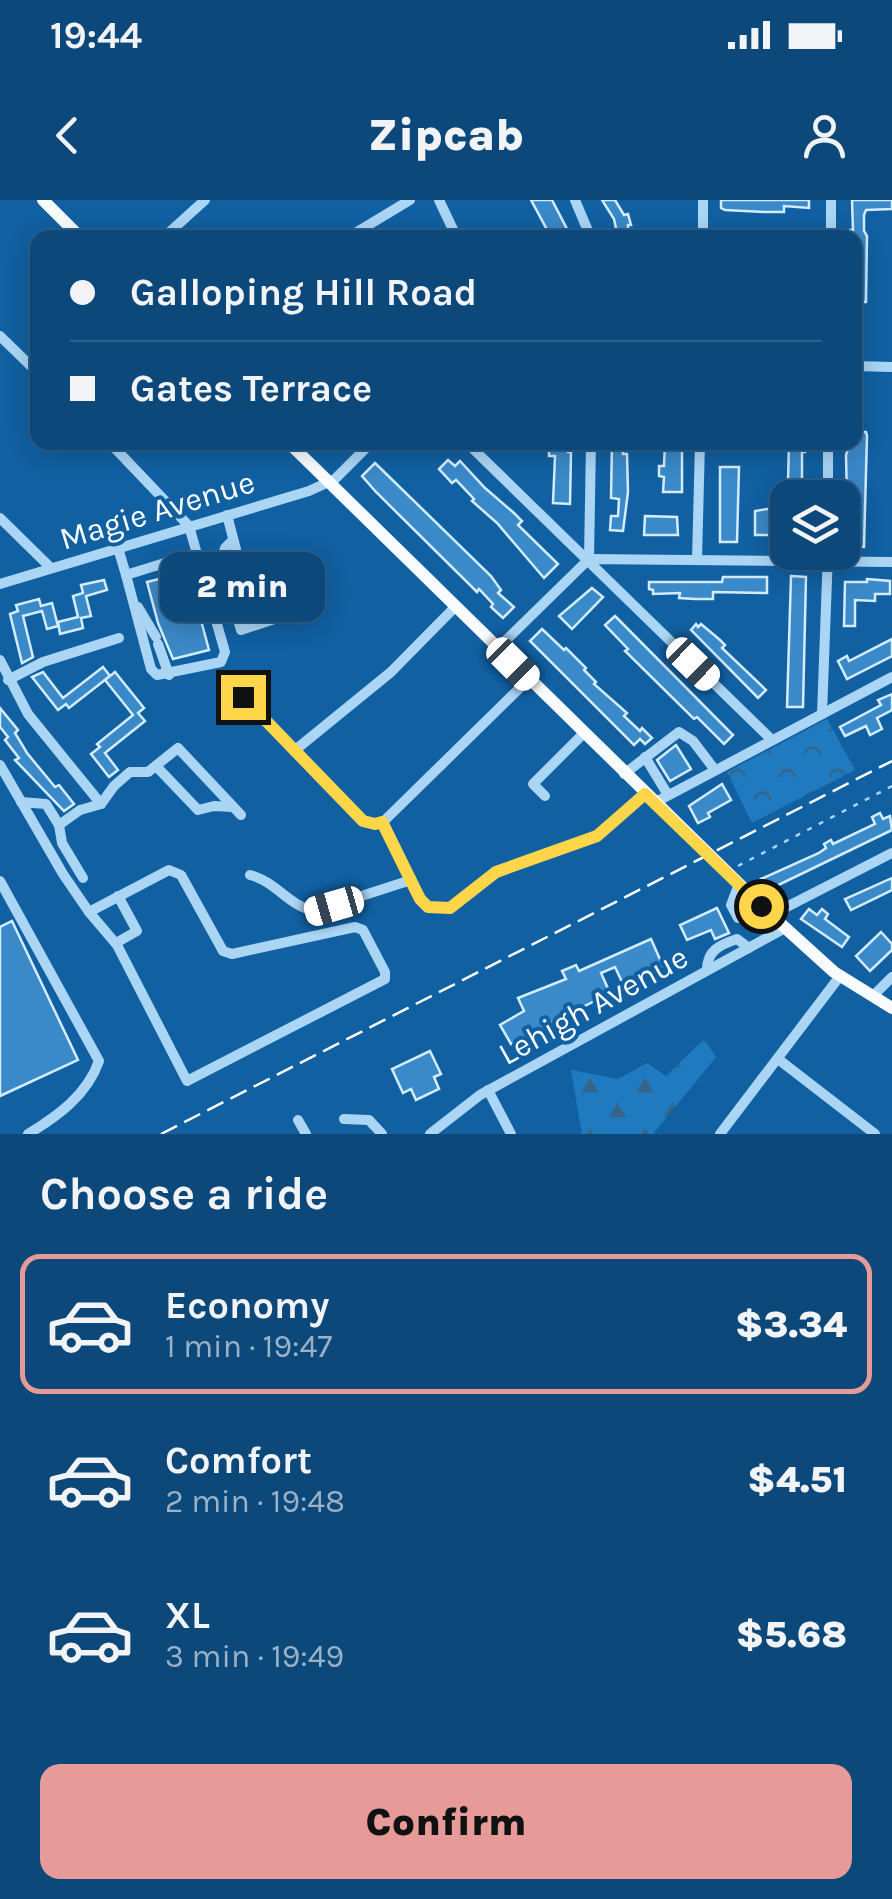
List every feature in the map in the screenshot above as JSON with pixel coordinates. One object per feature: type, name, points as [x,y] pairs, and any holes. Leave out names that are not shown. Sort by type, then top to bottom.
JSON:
[{"type":"main road","points":[[42,200],[72,230]]},
{"type":"main road","points":[[296,450],[766,911],[840,976],[892,1008]]},
{"type":"street","points":[[172,230],[205,200]]},
{"type":"street","points":[[360,230],[410,200]]},
{"type":"street","points":[[439,200],[453,230]]},
{"type":"street","points":[[575,200],[588,230]]},
{"type":"street","points":[[703,200],[703,230]]},
{"type":"street","points":[[830,230],[831,200]]},
{"type":"street","points":[[0,336],[30,364]]},
{"type":"street","points":[[862,366],[892,367]]},
{"type":"street","points":[[117,450],[190,526],[225,657],[222,662],[157,676],[151,669],[118,548]]},
{"type":"street","points":[[328,482],[363,450]]},
{"type":"street","points":[[474,450],[772,740]]},
{"type":"street","points":[[589,560],[591,450]]},
{"type":"street","points":[[697,560],[700,450]]},
{"type":"street","points":[[828,450],[828,480]]},
{"type":"street","name":"Magie Avenue","points":[[0,584],[328,482]]},
{"type":"street","points":[[226,515],[233,540],[244,580],[307,566],[321,601],[316,608],[240,630],[221,562],[225,548],[233,540]]},
{"type":"street","points":[[0,518],[51,568]]},
{"type":"street","points":[[126,575],[197,553]]},
{"type":"street","points":[[497,648],[589,560],[770,558]]},
{"type":"street","points":[[860,560],[892,562]]},
{"type":"street","points":[[822,714],[828,570]]},
{"type":"street","points":[[134,602],[157,640],[169,675]]},
{"type":"street","points":[[294,751],[391,672],[455,607]]},
{"type":"street","points":[[8,680],[43,662],[119,638]]},
{"type":"street","points":[[0,660],[28,714],[101,804]]},
{"type":"street","points":[[382,822],[420,899],[428,907],[450,908],[496,872],[597,836],[649,799],[668,796],[892,677]]},
{"type":"street","points":[[243,697],[363,821],[375,824],[382,822],[529,680]]},
{"type":"street","points":[[624,774],[682,732],[715,770]]},
{"type":"street","points":[[545,796],[533,784],[583,734]]},
{"type":"street","points":[[60,825],[80,810],[101,804],[130,772],[148,772],[178,748],[237,811],[214,806],[198,810],[156,766]]},
{"type":"street","points":[[646,757],[668,796]]},
{"type":"street","points":[[0,765],[89,912],[116,943],[186,1082],[385,979],[364,930],[355,927],[232,954],[223,951],[182,874],[175,870],[168,870],[89,912]]},
{"type":"street","points":[[21,802],[46,804],[60,825],[62,843],[83,878]]},
{"type":"street","points":[[739,884],[730,906],[738,918],[766,911],[892,853]]},
{"type":"street","points":[[250,875],[267,879],[303,909],[315,912],[411,880]]},
{"type":"street","points":[[0,881],[99,1061],[92,1081],[56,1117],[28,1134]]},
{"type":"street","points":[[116,943],[137,931],[118,896]]},
{"type":"street","name":"Lehigh Avenue","points":[[430,1134],[488,1090],[785,928]]},
{"type":"street","points":[[720,1134],[840,976]]},
{"type":"street","points":[[872,996],[892,977]]},
{"type":"street","points":[[778,1060],[876,1134]]},
{"type":"street","points":[[488,1090],[511,1134]]},
{"type":"street","points":[[344,1119],[364,1118],[382,1134]]},
{"type":"street","points":[[298,1120],[306,1134]]},
{"type":"path","points":[[726,873],[892,786]]},
{"type":"green space","points":[[827,719],[855,770],[752,823],[727,772]]},
{"type":"green space","points":[[704,1039],[716,1057],[653,1134],[582,1134],[571,1070],[618,1079],[647,1063],[666,1076]]},
{"type":"building","points":[[531,200],[552,200],[567,229],[547,230]]},
{"type":"building","points":[[602,200],[615,200],[624,215],[628,214],[631,225],[628,230],[616,230]]},
{"type":"building","points":[[721,200],[809,200],[809,208],[784,206],[784,212],[725,210]]},
{"type":"building","points":[[852,200],[892,200],[892,209],[866,210],[864,215],[866,302],[862,302],[862,230],[853,230]]},
{"type":"building","points":[[862,432],[866,432],[864,547],[860,547],[860,480],[847,480],[848,450],[862,450]]},
{"type":"building","points":[[549,450],[571,452],[570,504],[553,503],[555,456],[549,456]]},
{"type":"building","points":[[612,450],[623,450],[627,454],[628,492],[623,531],[610,530],[611,516],[618,516],[619,499],[611,498]]},
{"type":"building","points":[[665,450],[682,450],[682,492],[663,492],[664,477],[659,476],[659,466],[664,466]]},
{"type":"building","points":[[789,450],[805,450],[802,480],[788,480]]},
{"type":"building","points":[[448,460],[455,466],[460,461],[522,521],[518,525],[558,564],[544,578],[456,480],[452,483],[439,469]]},
{"type":"building","points":[[375,463],[491,576],[501,590],[498,593],[514,607],[503,618],[479,589],[477,592],[362,476]]},
{"type":"building","points":[[720,467],[739,467],[737,542],[720,542]]},
{"type":"building","points":[[770,509],[770,535],[755,535],[755,511]]},
{"type":"building","points":[[645,516],[677,517],[678,535],[644,535]]},
{"type":"building","points":[[188,572],[209,650],[173,659],[147,582]]},
{"type":"building","points":[[303,576],[309,598],[247,619],[238,590]]},
{"type":"building","points":[[791,576],[806,577],[803,707],[787,707]]},
{"type":"building","points":[[723,577],[767,577],[767,593],[713,592],[713,599],[695,599],[679,598],[680,593],[653,594],[649,589],[649,582],[722,582]]},
{"type":"building","points":[[104,580],[107,590],[86,596],[91,616],[81,618],[83,628],[60,634],[58,622],[78,617],[73,596],[83,593],[81,585]]},
{"type":"building","points":[[890,581],[890,594],[875,594],[875,601],[855,600],[855,626],[844,626],[845,582]]},
{"type":"building","points":[[592,588],[603,597],[572,629],[559,616]]},
{"type":"building","points":[[39,599],[41,606],[52,603],[58,626],[47,629],[42,611],[23,616],[33,657],[22,663],[10,614],[18,611],[16,605]]},
{"type":"building","points":[[615,616],[733,735],[724,744],[625,651],[628,649],[605,625]]},
{"type":"building","points":[[696,624],[720,640],[725,645],[722,648],[766,690],[758,698],[691,630]]},
{"type":"building","points":[[542,629],[586,668],[594,684],[627,713],[624,716],[652,738],[645,744],[640,739],[634,745],[530,641]]},
{"type":"building","points":[[892,639],[892,656],[847,679],[838,661],[847,656],[849,661]]},
{"type":"building","points":[[103,667],[110,676],[69,708],[66,704],[58,710],[32,677],[43,672],[63,698]]},
{"type":"building","points":[[115,672],[144,708],[138,713],[145,721],[105,753],[118,770],[109,777],[91,754],[100,747],[97,744],[133,715],[105,680]]},
{"type":"building","points":[[892,694],[892,710],[877,718],[882,729],[870,735],[866,726],[845,736],[840,727],[881,705],[878,700]]},
{"type":"building","points":[[0,708],[18,730],[15,733],[27,753],[74,804],[64,811],[15,760],[19,758],[0,727]]},
{"type":"building","points":[[676,745],[691,769],[670,781],[657,760]]},
{"type":"building","points":[[722,784],[731,800],[698,823],[689,806]]},
{"type":"building","points":[[880,813],[883,819],[890,816],[892,830],[766,891],[761,879],[819,853],[831,840],[833,844],[875,824],[872,817]]},
{"type":"building","points":[[892,878],[892,890],[851,910],[845,899]]},
{"type":"building","points":[[717,908],[729,933],[715,939],[711,930],[687,940],[680,925]]},
{"type":"building","points":[[809,909],[817,915],[822,909],[828,914],[825,919],[849,937],[842,947],[801,919]]},
{"type":"building","points":[[12,921],[78,1060],[0,1096],[0,927]]},
{"type":"building","points":[[881,932],[892,944],[892,950],[870,971],[856,956]]},
{"type":"building","points":[[651,939],[663,966],[623,984],[615,967],[601,973],[610,993],[511,1044],[500,1025],[524,1011],[518,998],[566,979],[562,971],[576,965],[579,971]]},
{"type":"building","points":[[430,1051],[441,1074],[434,1077],[439,1089],[416,1100],[411,1089],[403,1093],[392,1069]]},
{"type":"railway","points":[[161,1134],[892,761]]},
{"type":"route","points":[[243,697],[363,821],[382,822],[420,899],[428,907],[450,908],[496,872],[597,836],[645,794],[761,906]]}]
